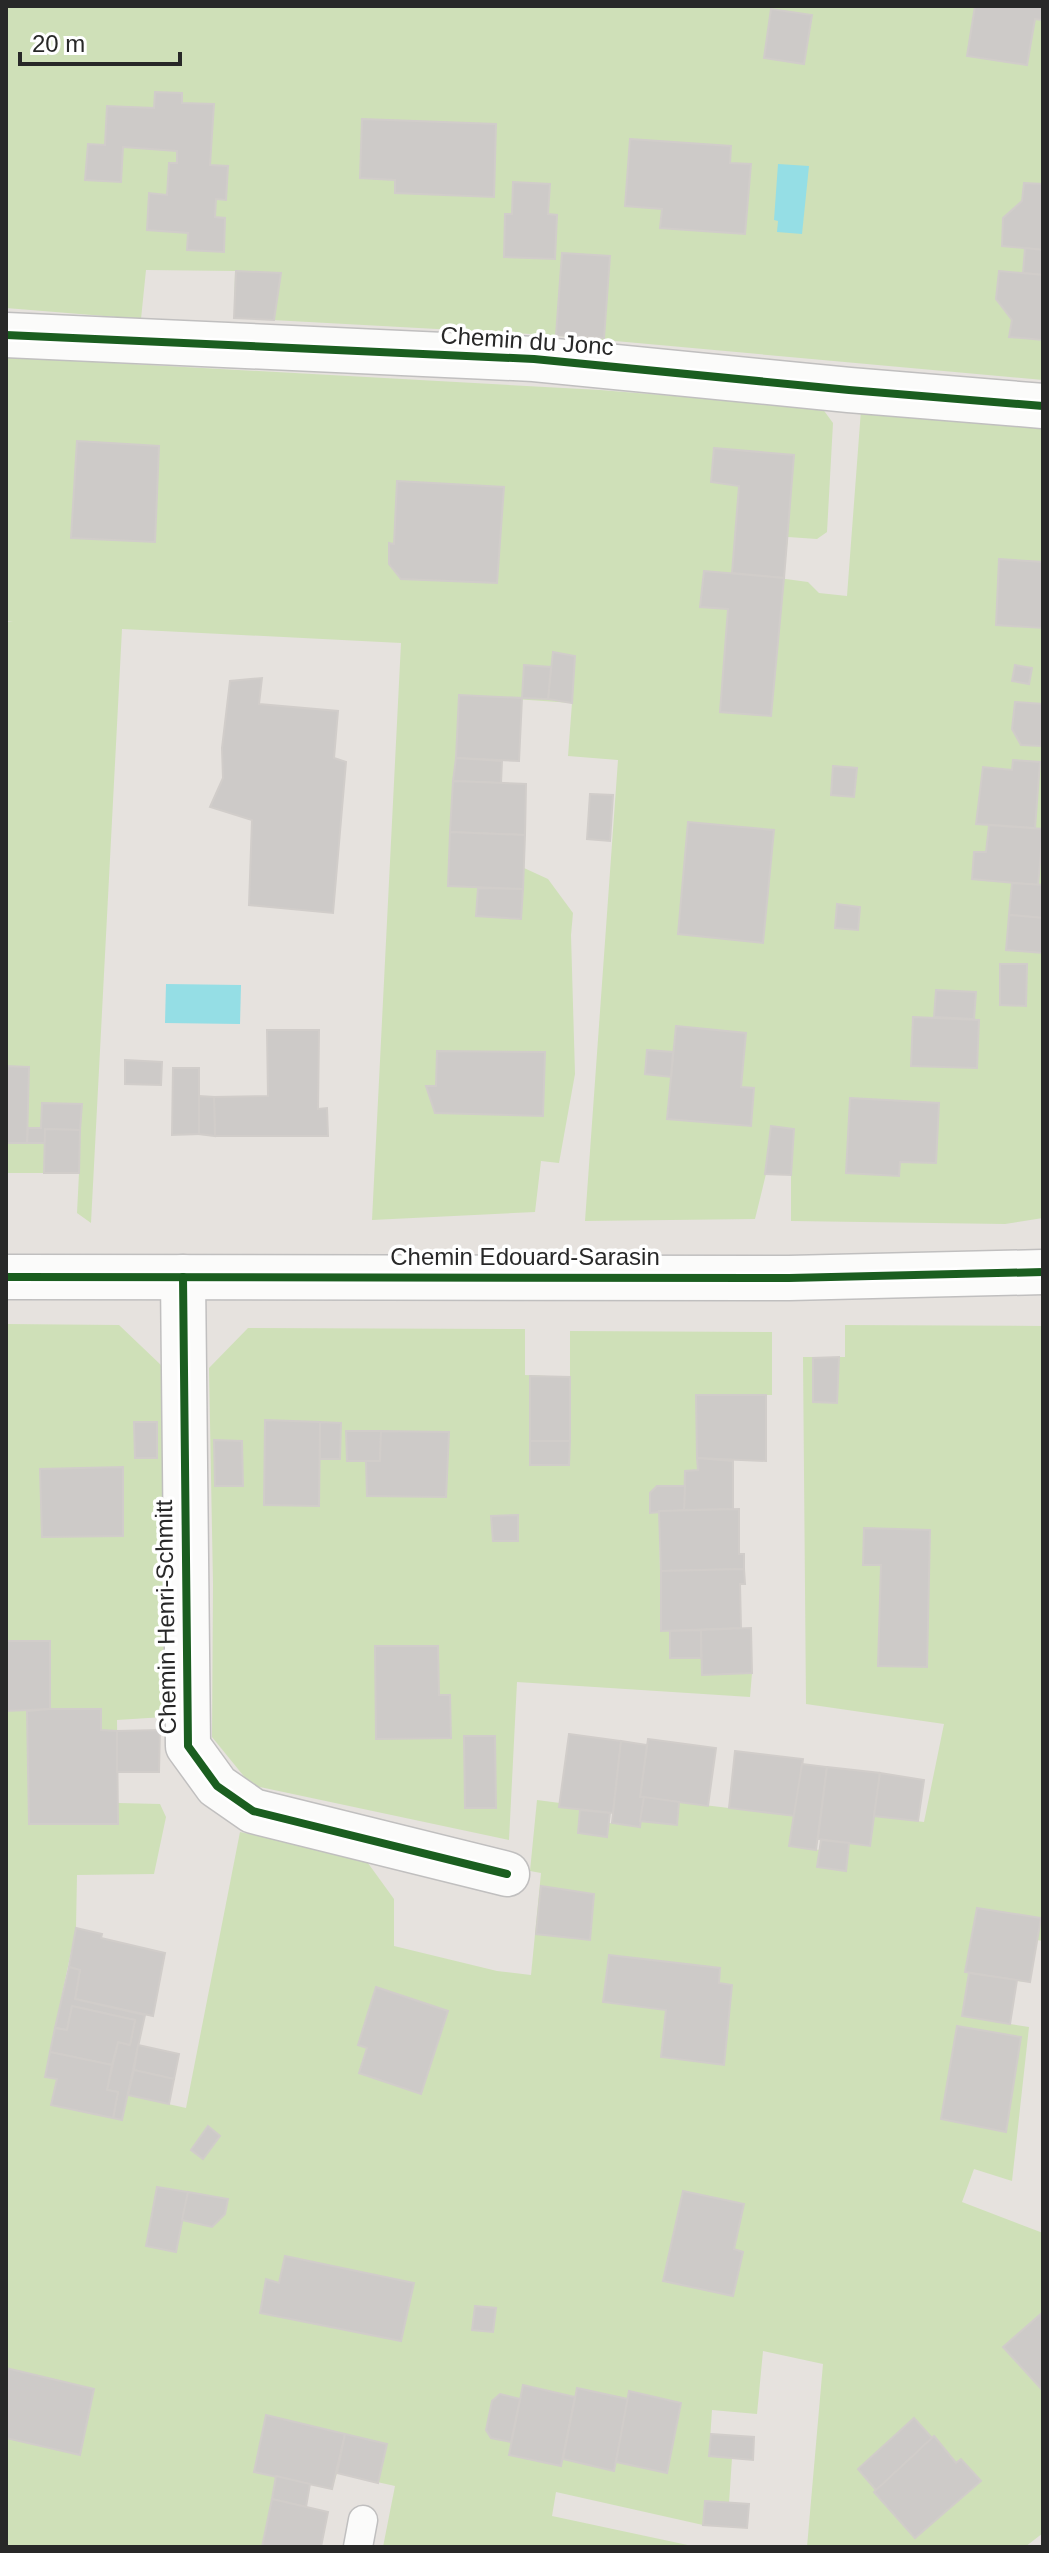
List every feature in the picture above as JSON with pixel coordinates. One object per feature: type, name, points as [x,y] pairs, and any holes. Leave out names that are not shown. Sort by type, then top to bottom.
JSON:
[{"type":"street","name":"Chemin du Jonc","points":[[6,335],[534,359],[1043,406]]},
{"type":"street","name":"Chemin Edouard-Sarasin","points":[[6,1277],[789,1278],[1043,1272]]},
{"type":"street","name":"Chemin Henri-Schmitt","points":[[183,1277],[188,1746],[217,1786],[253,1811],[507,1874]]},
{"type":"green space","points":[[6,6],[1043,6],[1043,380],[549,335],[234,318],[235,271],[146,270],[141,319],[6,308]]},
{"type":"green space","points":[[6,357],[600,390],[822,408],[833,423],[827,532],[817,539],[788,537],[784,578],[771,577],[808,582],[819,593],[847,596],[861,410],[1043,427],[1043,1218],[1005,1224],[791,1221],[791,1175],[766,1174],[755,1219],[585,1221],[618,760],[568,756],[572,703],[460,695],[450,831],[525,835],[524,868],[548,879],[573,913],[575,1074],[559,1163],[541,1161],[535,1212],[372,1220],[401,643],[122,629],[91,1223],[77,1213],[79,1173],[6,1173],[6,622],[13,622],[6,621]]},
{"type":"green space","points":[[6,1324],[119,1325],[162,1366],[164,1717],[117,1720],[118,1803],[160,1804],[166,1817],[154,1874],[77,1875],[76,1928],[45,2076],[57,2079],[51,2105],[122,2120],[128,2095],[186,2108],[240,1832],[365,1859],[394,1899],[394,1946],[497,1971],[531,1975],[541,1873],[530,1871],[537,1800],[560,1803],[560,1807],[610,1813],[609,1823],[639,1827],[640,1821],[677,1825],[679,1802],[794,1816],[790,1846],[820,1850],[817,1867],[845,1871],[849,1843],[870,1845],[874,1816],[924,1822],[944,1724],[806,1704],[803,1357],[845,1357],[845,1325],[1043,1326],[1043,1941],[1037,1940],[1030,1982],[1017,1981],[1010,2024],[1029,2027],[1012,2181],[974,2169],[962,2202],[1043,2233],[1043,2533],[1025,2547],[807,2547],[823,2364],[763,2351],[757,2414],[712,2410],[709,2456],[732,2458],[729,2503],[705,2502],[703,2525],[556,2492],[552,2516],[697,2547],[383,2547],[395,2486],[337,2473],[332,2489],[276,2477],[262,2547],[6,2547]]},
{"type":"green space","points":[[248,1328],[525,1329],[525,1375],[570,1377],[570,1331],[772,1332],[772,1395],[696,1395],[698,1470],[685,1471],[684,1510],[659,1512],[661,1630],[670,1631],[670,1658],[701,1658],[702,1675],[752,1673],[750,1697],[517,1682],[509,1840],[251,1785],[212,1737],[209,1368]]},
{"type":"water","points":[[778,164],[809,166],[802,234],[777,232],[778,221],[774,220]]},
{"type":"water","points":[[166,984],[241,985],[240,1024],[165,1023]]},
{"type":"building","points":[[975,6],[1043,6],[1043,20],[1035,19],[1027,65],[967,56]]},
{"type":"building","points":[[771,9],[812,15],[804,64],[764,58]]},
{"type":"building","points":[[155,92],[182,93],[182,103],[214,104],[210,165],[228,166],[226,200],[216,199],[215,217],[225,218],[224,252],[187,250],[188,233],[147,230],[149,193],[167,195],[169,163],[177,163],[177,151],[123,147],[121,182],[85,180],[88,144],[105,145],[107,106],[154,108]]},
{"type":"building","points":[[362,119],[496,124],[494,197],[395,193],[395,180],[360,178]]},
{"type":"building","points":[[630,139],[731,146],[730,163],[751,164],[745,234],[660,228],[662,209],[625,206]]},
{"type":"building","points":[[513,182],[550,184],[548,214],[557,215],[555,259],[504,257],[505,214],[512,214]]},
{"type":"building","points":[[1024,183],[1043,184],[1043,250],[1002,246],[1003,218],[1022,201]]},
{"type":"building","points":[[1025,248],[1043,250],[1043,275],[1023,273]]},
{"type":"building","points":[[562,253],[610,256],[604,338],[556,335]]},
{"type":"building","points":[[236,271],[281,273],[274,320],[234,318]]},
{"type":"building","points":[[999,271],[1043,275],[1043,340],[1009,337],[1012,320],[996,299]]},
{"type":"building","points":[[77,441],[159,446],[155,542],[71,538]]},
{"type":"building","points":[[714,448],[794,455],[784,578],[732,573],[739,486],[711,482]]},
{"type":"building","points":[[397,481],[504,487],[497,583],[401,579],[389,564],[389,543],[394,544]]},
{"type":"building","points":[[999,559],[1043,562],[1043,628],[996,625]]},
{"type":"building","points":[[704,571],[784,578],[771,716],[720,712],[728,609],[700,607]]},
{"type":"building","points":[[553,652],[575,656],[572,703],[548,699]]},
{"type":"building","points":[[524,665],[551,667],[548,699],[522,698]]},
{"type":"building","points":[[1015,665],[1032,668],[1029,684],[1012,681]]},
{"type":"building","points":[[262,678],[259,704],[338,711],[334,758],[346,762],[333,913],[249,905],[252,820],[210,807],[223,778],[222,748],[230,681]]},
{"type":"building","points":[[459,695],[522,698],[519,761],[456,758]]},
{"type":"building","points":[[1015,702],[1043,704],[1041,746],[1021,745],[1012,729]]},
{"type":"building","points":[[456,758],[502,761],[501,783],[453,781]]},
{"type":"building","points":[[1013,760],[1040,762],[1035,828],[976,824],[983,767],[1012,770]]},
{"type":"building","points":[[833,766],[857,768],[854,797],[831,795]]},
{"type":"building","points":[[453,781],[526,784],[525,835],[450,832]]},
{"type":"building","points":[[590,794],[613,795],[610,841],[587,839]]},
{"type":"building","points":[[688,822],[774,830],[763,943],[678,934]]},
{"type":"building","points":[[989,825],[1043,829],[1038,885],[972,879],[974,852],[986,852]]},
{"type":"building","points":[[450,832],[525,835],[523,889],[448,886]]},
{"type":"building","points":[[1012,883],[1043,885],[1043,918],[1009,915]]},
{"type":"building","points":[[478,888],[523,889],[521,919],[476,916]]},
{"type":"building","points":[[837,904],[860,907],[858,930],[835,928]]},
{"type":"building","points":[[1009,915],[1043,918],[1043,953],[1006,950]]},
{"type":"building","points":[[1000,964],[1027,964],[1026,1006],[1000,1005]]},
{"type":"building","points":[[936,990],[976,992],[974,1019],[934,1017]]},
{"type":"building","points":[[913,1017],[979,1020],[977,1068],[911,1066]]},
{"type":"building","points":[[676,1026],[746,1033],[741,1087],[754,1088],[751,1126],[667,1119]]},
{"type":"building","points":[[267,1030],[319,1030],[318,1109],[327,1108],[328,1136],[215,1136],[214,1097],[268,1096]]},
{"type":"building","points":[[647,1050],[673,1052],[671,1077],[645,1074]]},
{"type":"building","points":[[437,1051],[545,1052],[543,1116],[435,1113],[426,1086],[436,1086]]},
{"type":"building","points":[[125,1060],[162,1062],[161,1085],[125,1084]]},
{"type":"building","points":[[6,1066],[29,1067],[27,1143],[6,1143]]},
{"type":"building","points":[[173,1068],[199,1068],[199,1134],[172,1135]]},
{"type":"building","points":[[199,1096],[214,1097],[215,1136],[199,1134]]},
{"type":"building","points":[[850,1098],[939,1103],[936,1163],[900,1162],[899,1176],[846,1173]]},
{"type":"building","points":[[42,1103],[82,1104],[80,1130],[45,1129],[45,1143],[27,1143],[28,1128],[41,1128]]},
{"type":"building","points":[[771,1126],[794,1129],[791,1175],[765,1174]]},
{"type":"building","points":[[45,1129],[80,1130],[79,1173],[44,1173]]},
{"type":"building","points":[[839,1357],[837,1403],[813,1402],[813,1358]]},
{"type":"building","points":[[530,1376],[570,1377],[570,1441],[530,1441]]},
{"type":"building","points":[[696,1395],[766,1395],[766,1461],[697,1458]]},
{"type":"building","points":[[265,1420],[320,1422],[319,1506],[264,1505]]},
{"type":"building","points":[[134,1422],[157,1422],[157,1458],[135,1458]]},
{"type":"building","points":[[320,1422],[341,1423],[340,1459],[320,1459]]},
{"type":"building","points":[[346,1431],[381,1431],[380,1461],[347,1461]]},
{"type":"building","points":[[381,1431],[449,1432],[446,1497],[367,1496],[366,1461],[380,1461]]},
{"type":"building","points":[[214,1440],[242,1441],[243,1486],[215,1486]]},
{"type":"building","points":[[530,1441],[570,1441],[569,1465],[530,1465]]},
{"type":"building","points":[[697,1458],[733,1461],[733,1509],[684,1510],[685,1471],[698,1470]]},
{"type":"building","points":[[123,1467],[123,1536],[42,1537],[40,1469]]},
{"type":"building","points":[[657,1486],[685,1486],[684,1510],[650,1513],[650,1493]]},
{"type":"building","points":[[739,1509],[739,1554],[744,1554],[744,1569],[661,1571],[659,1511]]},
{"type":"building","points":[[518,1515],[518,1541],[493,1541],[491,1516]]},
{"type":"building","points":[[864,1528],[930,1530],[927,1667],[878,1666],[881,1565],[863,1565]]},
{"type":"building","points":[[744,1569],[745,1584],[740,1584],[741,1628],[661,1631],[661,1571]]},
{"type":"building","points":[[751,1628],[752,1673],[702,1675],[701,1630]]},
{"type":"building","points":[[701,1630],[701,1658],[670,1658],[670,1631]]},
{"type":"building","points":[[6,1641],[50,1641],[50,1709],[6,1711]]},
{"type":"building","points":[[375,1646],[438,1646],[439,1695],[450,1695],[451,1738],[376,1739]]},
{"type":"building","points":[[101,1709],[101,1730],[117,1731],[118,1824],[29,1824],[27,1711]]},
{"type":"building","points":[[160,1730],[159,1772],[117,1772],[117,1731]]},
{"type":"building","points":[[569,1734],[621,1741],[613,1813],[559,1807]]},
{"type":"building","points":[[464,1736],[495,1736],[496,1808],[465,1808]]},
{"type":"building","points":[[648,1739],[716,1748],[708,1806],[640,1797]]},
{"type":"building","points":[[621,1741],[647,1745],[640,1797],[644,1797],[640,1827],[612,1823]]},
{"type":"building","points":[[735,1751],[803,1759],[795,1816],[729,1808]]},
{"type":"building","points":[[802,1764],[827,1767],[816,1850],[789,1846]]},
{"type":"building","points":[[827,1767],[880,1773],[870,1846],[818,1839]]},
{"type":"building","points":[[880,1773],[924,1780],[918,1821],[874,1816]]},
{"type":"building","points":[[644,1797],[679,1802],[677,1825],[640,1821]]},
{"type":"building","points":[[580,1810],[610,1813],[607,1837],[578,1833]]},
{"type":"building","points":[[821,1840],[849,1843],[846,1871],[817,1867]]},
{"type":"building","points":[[541,1886],[594,1894],[590,1940],[536,1934]]},
{"type":"building","points":[[977,1908],[1041,1918],[1030,1982],[965,1972]]},
{"type":"building","points":[[76,1928],[102,1934],[101,1938],[165,1953],[153,2016],[75,1999],[80,1970],[69,1967]]},
{"type":"building","points":[[609,1955],[720,1968],[719,1983],[732,1985],[724,2065],[661,2057],[666,2010],[603,2002]]},
{"type":"building","points":[[69,1967],[80,1970],[75,1999],[145,2015],[122,2120],[113,2118],[118,2092],[107,2090],[118,2042],[130,2045],[135,2020],[72,2006],[67,2030],[55,2028]]},
{"type":"building","points":[[969,1973],[1017,1980],[1010,2024],[962,2016]]},
{"type":"building","points":[[376,1987],[448,2011],[421,2094],[359,2073],[367,2048],[358,2045]]},
{"type":"building","points":[[72,2006],[135,2020],[130,2045],[118,2042],[112,2065],[50,2052],[55,2028],[67,2030]]},
{"type":"building","points":[[957,2026],[1021,2037],[1006,2132],[941,2119]]},
{"type":"building","points":[[138,2045],[179,2054],[174,2079],[134,2070]]},
{"type":"building","points":[[50,2052],[112,2065],[107,2090],[118,2092],[113,2118],[51,2105],[57,2079],[45,2077]]},
{"type":"building","points":[[134,2070],[174,2079],[169,2104],[128,2095]]},
{"type":"building","points":[[208,2126],[220,2136],[203,2159],[191,2150]]},
{"type":"building","points":[[157,2187],[188,2192],[176,2252],[146,2246]]},
{"type":"building","points":[[683,2191],[744,2204],[734,2249],[743,2252],[733,2296],[663,2281]]},
{"type":"building","points":[[188,2192],[228,2199],[225,2214],[212,2227],[182,2220]]},
{"type":"building","points":[[285,2256],[414,2283],[401,2341],[260,2313],[266,2279],[279,2283]]},
{"type":"building","points":[[475,2306],[496,2308],[493,2332],[472,2330]]},
{"type":"building","points":[[1043,2312],[1043,2391],[1003,2347]]},
{"type":"building","points":[[6,2368],[94,2389],[80,2455],[6,2438]]},
{"type":"building","points":[[523,2385],[575,2397],[561,2466],[509,2455]]},
{"type":"building","points":[[577,2388],[628,2399],[614,2471],[563,2459]]},
{"type":"building","points":[[629,2391],[681,2403],[667,2473],[616,2462]]},
{"type":"building","points":[[500,2394],[520,2399],[511,2442],[491,2438],[486,2430],[492,2401]]},
{"type":"building","points":[[266,2415],[345,2434],[332,2489],[254,2472]]},
{"type":"building","points":[[914,2418],[932,2438],[876,2490],[858,2469]]},
{"type":"building","points":[[345,2434],[387,2444],[378,2483],[337,2473]]},
{"type":"building","points":[[711,2434],[754,2437],[753,2460],[709,2456]]},
{"type":"building","points":[[934,2436],[956,2463],[961,2459],[981,2481],[915,2538],[874,2492]]},
{"type":"building","points":[[276,2476],[310,2484],[306,2507],[272,2499]]},
{"type":"building","points":[[272,2499],[328,2512],[321,2547],[262,2547]]},
{"type":"building","points":[[705,2501],[749,2504],[747,2528],[703,2525]]},
{"type":"cycle path","points":[[6,335],[534,359],[1043,406]]},
{"type":"cycle path","points":[[6,1277],[789,1278],[1043,1272]]},
{"type":"cycle path","points":[[183,1277],[188,1746],[217,1786],[253,1811],[507,1874]]}]
